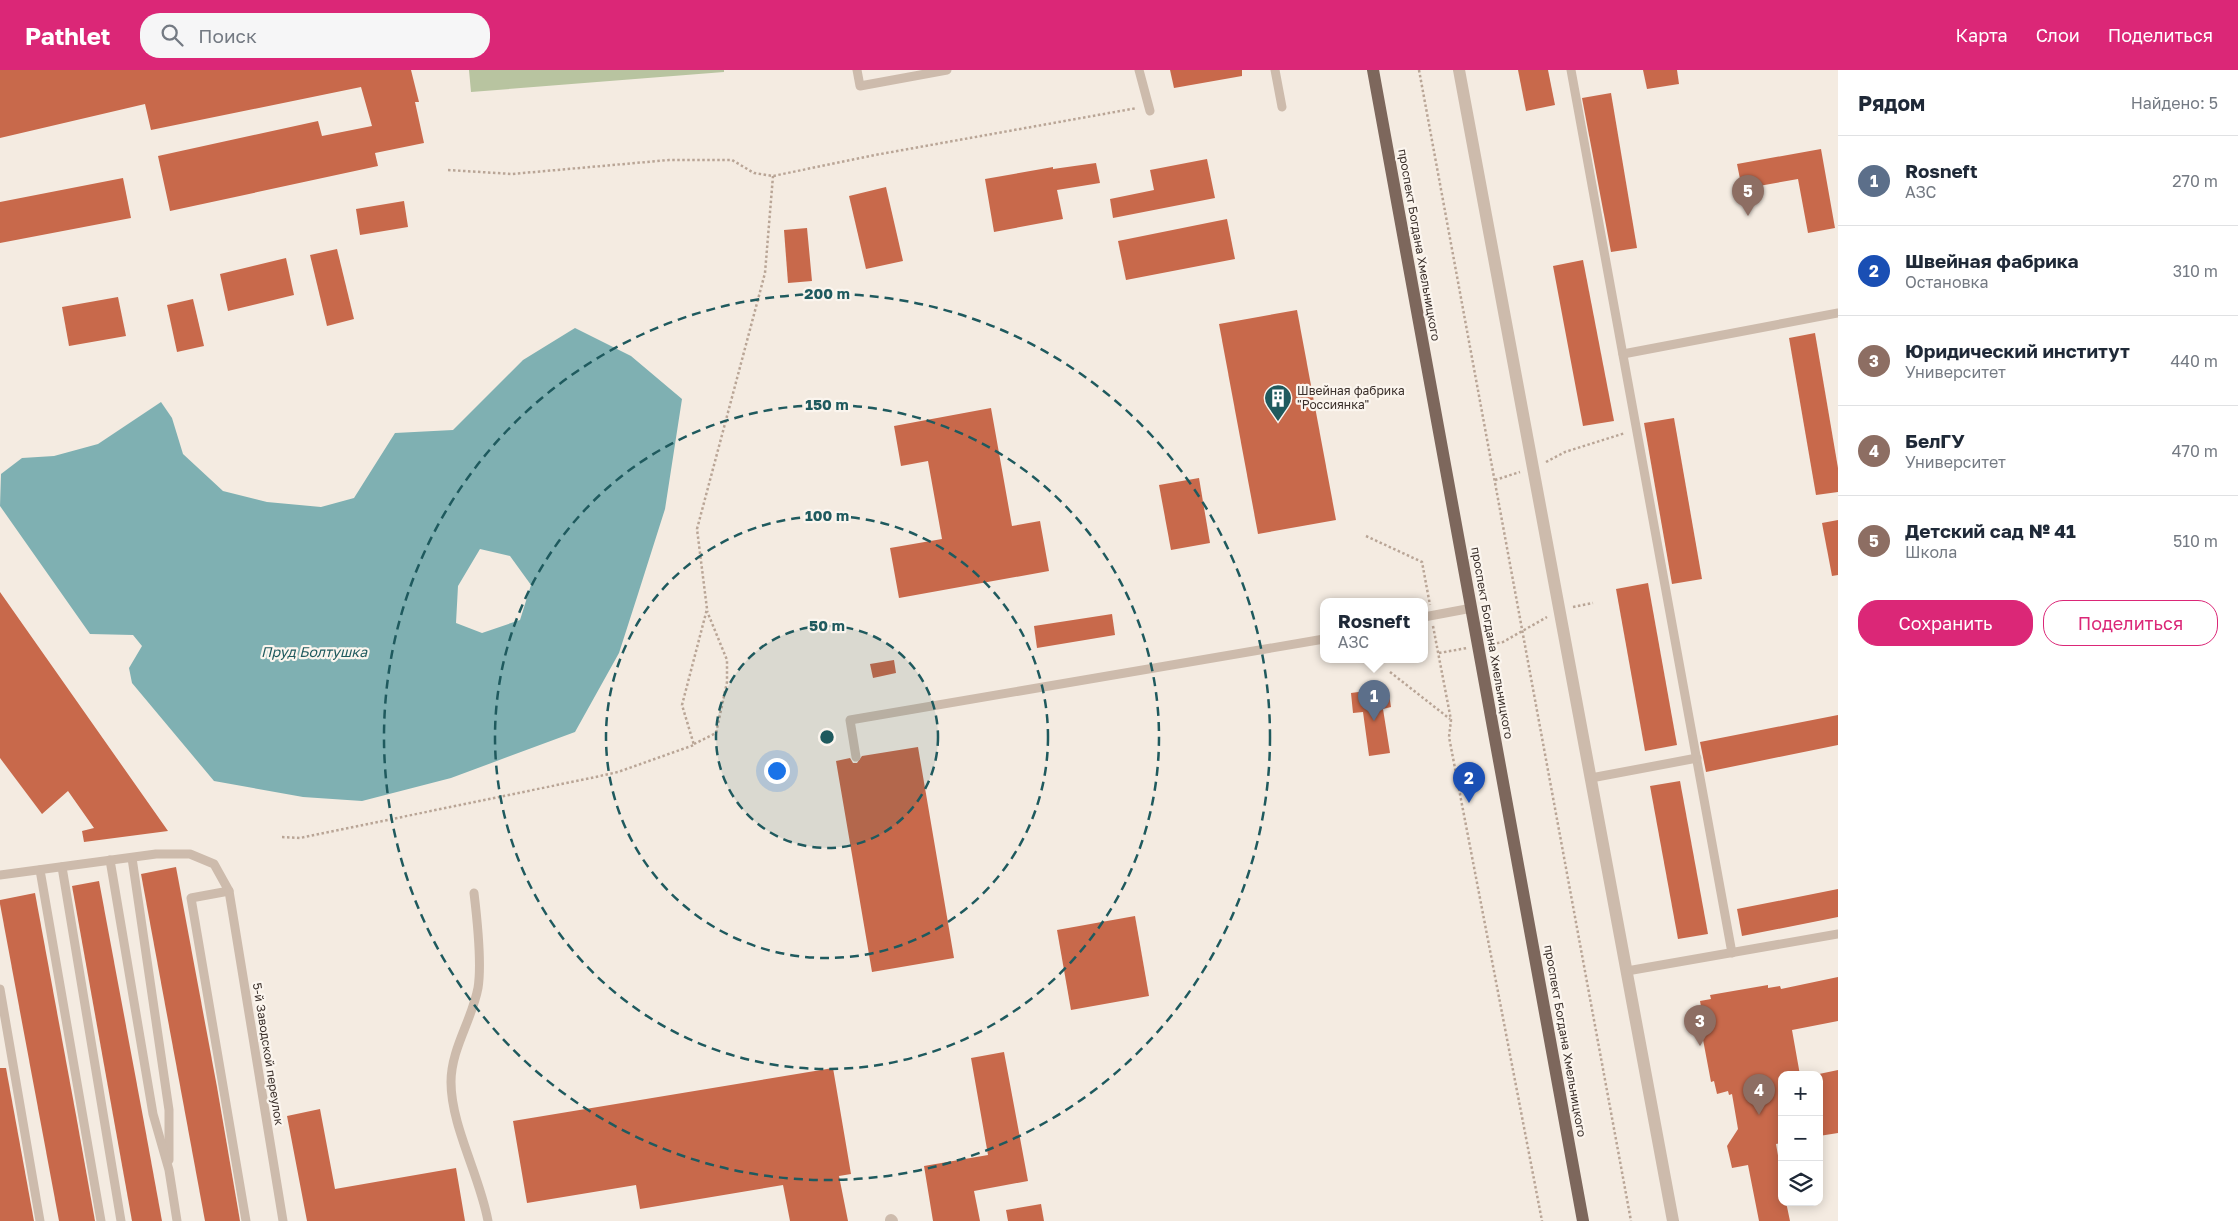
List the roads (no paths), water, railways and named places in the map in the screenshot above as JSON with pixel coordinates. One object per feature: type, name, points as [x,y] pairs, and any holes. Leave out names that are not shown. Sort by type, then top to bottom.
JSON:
[{"type":"main road","name":"проспект Богдана Хмельницкого","points":[[1373,70],[1583,1221]]},
{"type":"street","points":[[1459,70],[1674,1221]]},
{"type":"lane","points":[[857,70],[860,86],[947,70]]},
{"type":"lane","points":[[1139,70],[1149,109]]},
{"type":"lane","points":[[1275,70],[1282,107]]},
{"type":"lane","points":[[1571,70],[1732,953]]},
{"type":"lane","points":[[1624,354],[1838,313]]},
{"type":"lane","points":[[1428,616],[1472,608]]},
{"type":"lane","points":[[856,757],[850,720],[1320,640]]},
{"type":"lane","points":[[1591,778],[1697,758]]},
{"type":"lane","name":"5-й Заводской переулок","points":[[0,875],[156,854],[190,854],[214,864],[229,891],[283,1221]]},
{"type":"lane","points":[[132,858],[169,1110],[169,1170]]},
{"type":"lane","points":[[110,860],[153,1114],[169,1170],[177,1221]]},
{"type":"lane","points":[[62,867],[121,1221]]},
{"type":"lane","points":[[40,870],[101,1221]]},
{"type":"lane","points":[[229,891],[192,898],[246,1221]]},
{"type":"lane","points":[[474,893],[478,986],[469,1019],[453,1062],[451,1093],[479,1184],[488,1221]]},
{"type":"lane","points":[[1627,971],[1838,934]]},
{"type":"lane","points":[[0,990],[40,1221]]},
{"type":"water","name":"Пруд Болтушка","points":[[575,328],[631,356],[682,399],[665,509],[619,653],[575,732],[451,778],[362,801],[303,797],[214,781],[132,683],[129,668],[142,646],[133,635],[90,634],[0,506],[1,474],[22,458],[54,456],[98,444],[161,402],[172,418],[183,454],[223,491],[267,502],[321,507],[354,498],[395,433],[453,430],[523,360]],"holes":[[[480,549],[510,556],[531,585],[520,620],[482,633],[456,623],[458,586]]]},
{"type":"place","name":"Детский сад № 41","points":[[1748,216]]},
{"type":"place","name":"Швейная фабрика \"Россиянка\"","points":[[1278,422]]},
{"type":"place","name":"Rosneft","points":[[1374,721]]},
{"type":"place","name":"Швейная фабрика","points":[[1469,803]]},
{"type":"place","name":"Юридический институт","points":[[1700,1046]]},
{"type":"place","name":"БелГУ","points":[[1759,1115]]}]
